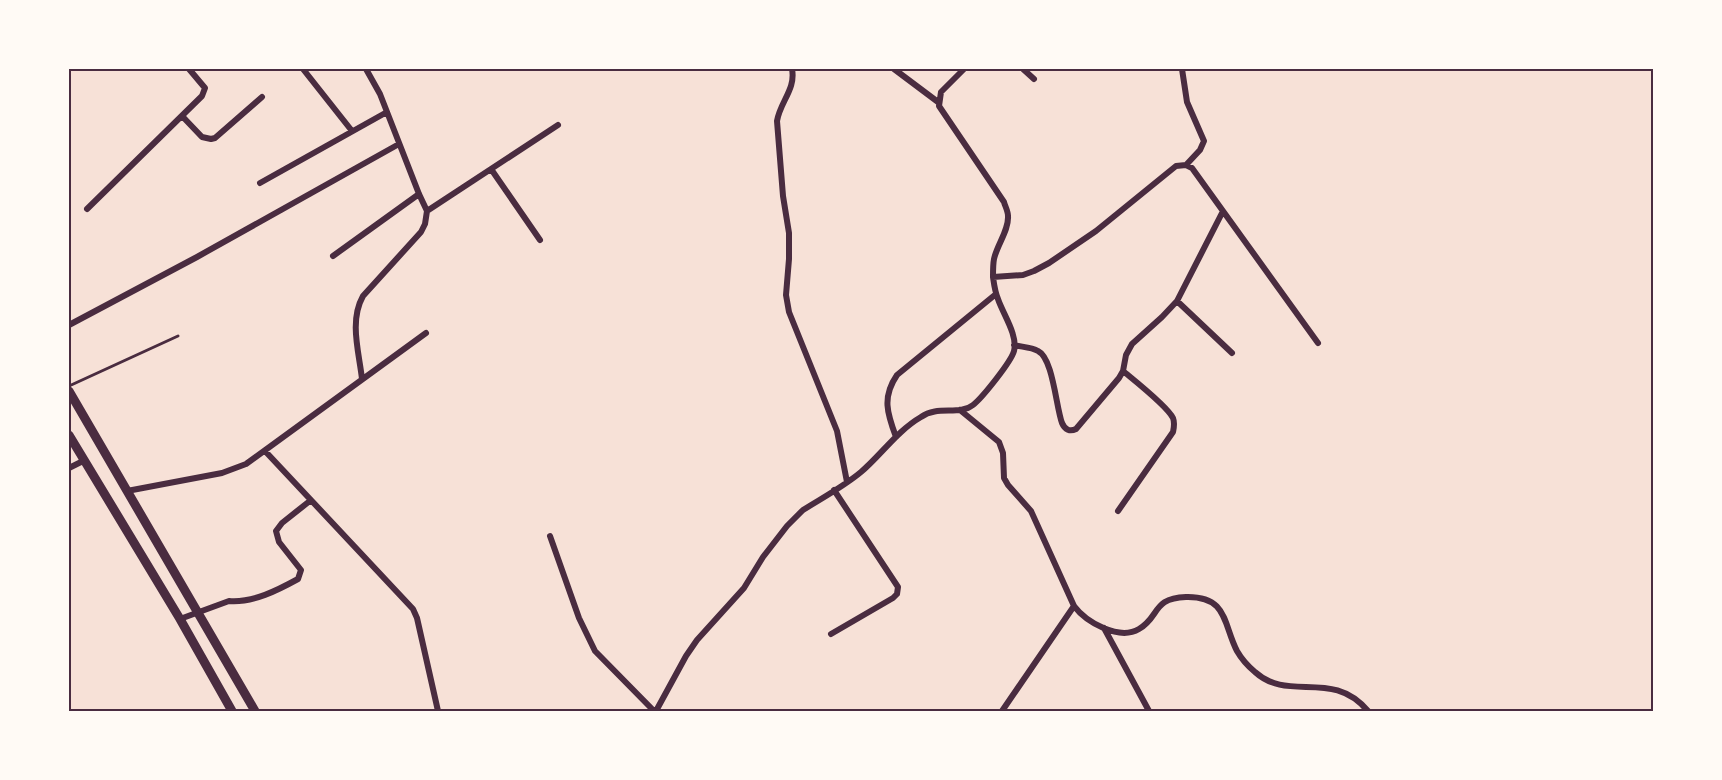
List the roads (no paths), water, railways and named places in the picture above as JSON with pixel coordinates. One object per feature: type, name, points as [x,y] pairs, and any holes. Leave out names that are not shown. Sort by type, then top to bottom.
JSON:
[{"type":"main road","points":[[69,391],[255,711]]},
{"type":"main road","points":[[69,435],[180,619],[232,711]]},
{"type":"street","points":[[87,209],[202,96],[205,88],[189,69]]},
{"type":"street","points":[[303,69],[352,131]]},
{"type":"street","points":[[363,379],[355,322],[360,302],[421,232],[427,212],[380,94],[366,69]]},
{"type":"street","points":[[792,69],[792,84],[779,110],[777,121],[783,196],[789,233],[786,295],[789,312],[837,431],[847,482]]},
{"type":"street","points":[[550,536],[579,618],[595,651],[655,711],[697,640],[744,588],[763,557],[787,526],[803,510],[859,474],[883,453],[910,424],[931,411],[960,410],[972,406],[1008,362],[1014,345],[996,294],[993,277],[993,260],[1007,225],[1008,216],[1004,202],[941,111],[938,102],[894,69]]},
{"type":"street","points":[[938,102],[941,92],[964,69]]},
{"type":"street","points":[[1023,69],[1034,79]]},
{"type":"street","points":[[1182,69],[1187,102],[1204,141],[1200,150],[1186,165]]},
{"type":"street","points":[[182,116],[202,136],[211,139],[262,97]]},
{"type":"street","points":[[260,183],[387,112]]},
{"type":"street","points":[[427,212],[558,125]]},
{"type":"street","points":[[69,326],[399,144]]},
{"type":"street","points":[[993,277],[1023,274],[1049,263],[1096,231],[1176,166],[1186,165],[1191,168],[1318,343]]},
{"type":"street","points":[[491,168],[540,240]]},
{"type":"street","points":[[333,256],[419,194]]},
{"type":"street","points":[[1014,345],[1038,351],[1046,360],[1059,417],[1064,428],[1076,429],[1119,378],[1132,344],[1177,301],[1222,213]]},
{"type":"street","points":[[896,437],[887,406],[891,383],[897,375],[946,333],[996,294]]},
{"type":"street","points":[[1177,301],[1232,353]]},
{"type":"street","points":[[127,491],[222,473],[246,464],[426,333]]},
{"type":"street","points":[[1118,511],[1173,432],[1174,424],[1172,416],[1123,371]]},
{"type":"street","points":[[960,410],[999,442],[1008,485],[1031,511],[1074,606],[1090,622],[1118,632],[1132,632],[1140,629],[1166,601],[1188,597],[1208,601],[1222,612],[1238,652],[1255,672],[1283,686],[1331,688],[1349,694],[1368,711]]},
{"type":"street","points":[[265,451],[413,609],[438,711]]},
{"type":"street","points":[[69,468],[83,461]]},
{"type":"street","points":[[831,634],[894,598],[898,587],[834,490]]},
{"type":"street","points":[[180,619],[229,602],[257,598],[298,579],[301,570],[279,542],[276,531],[282,523],[311,500]]},
{"type":"street","points":[[1002,711],[1074,606]]},
{"type":"street","points":[[1104,628],[1149,711]]},
{"type":"lane","points":[[69,386],[178,336]]}]
